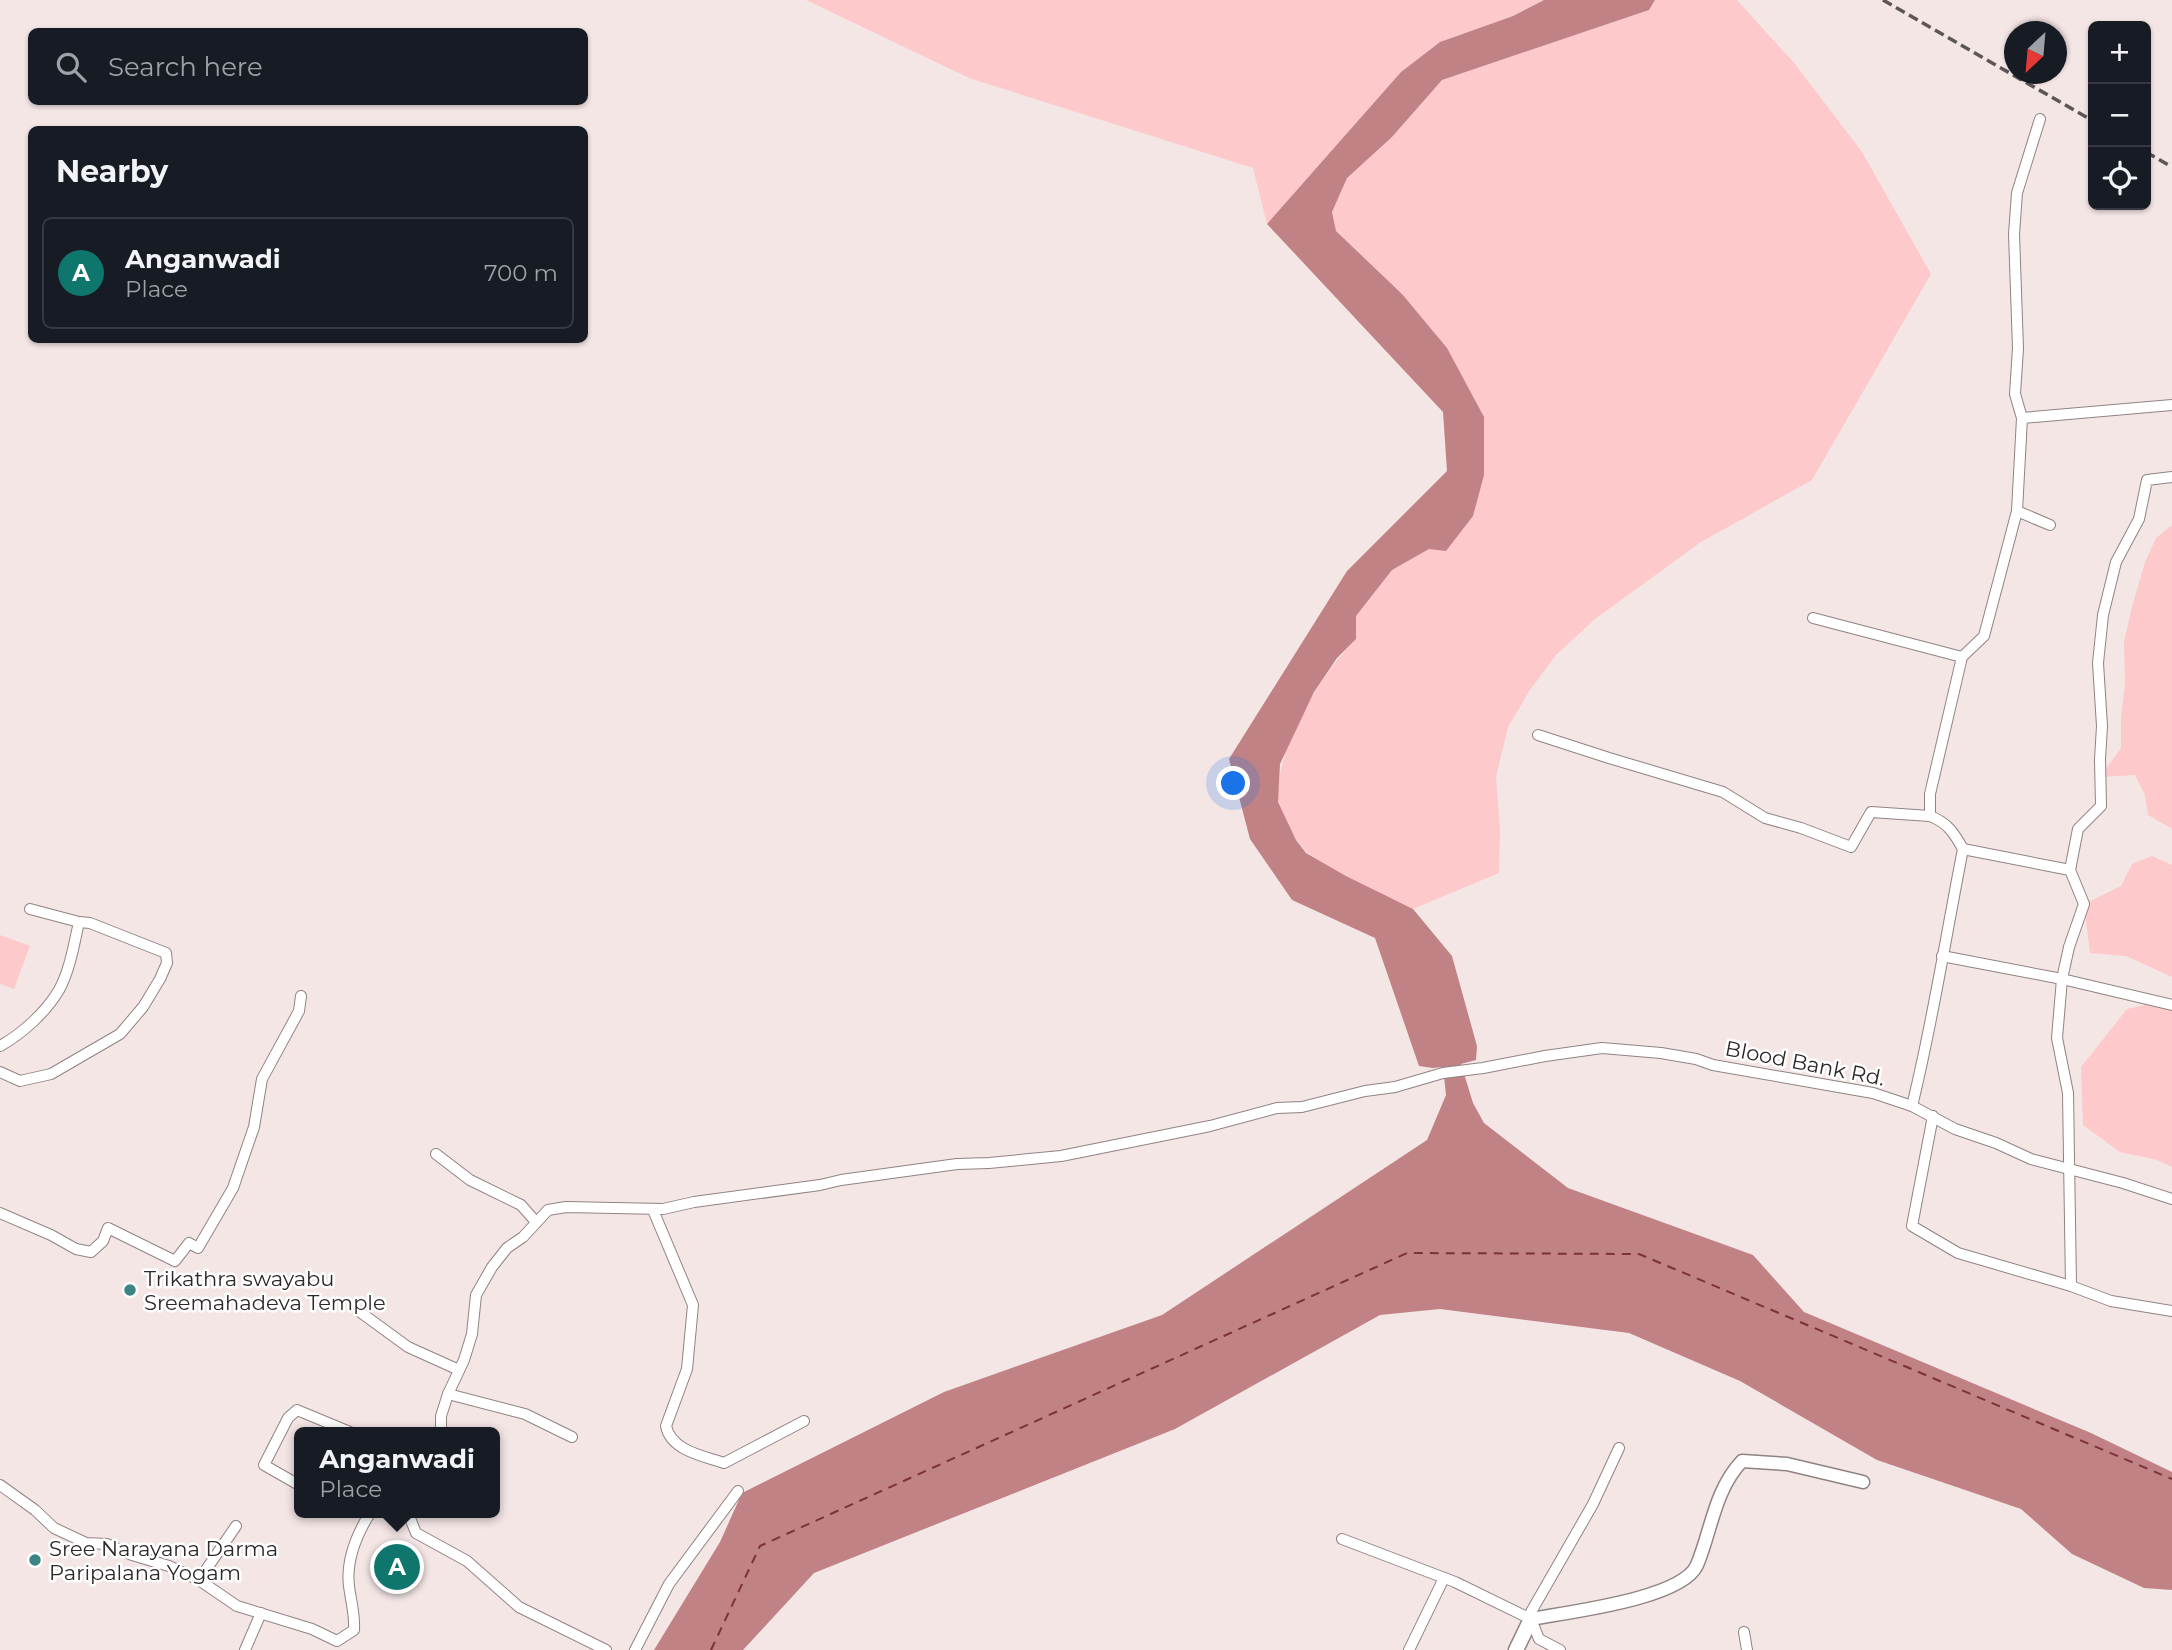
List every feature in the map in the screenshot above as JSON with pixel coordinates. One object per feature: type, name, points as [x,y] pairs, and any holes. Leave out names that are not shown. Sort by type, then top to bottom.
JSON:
[{"type":"main road","points":[[1516,1650],[1531,1619]]},
{"type":"street","points":[[1930,816],[1930,794],[1962,657],[1984,636],[2017,511],[2022,418],[2015,394],[2018,348],[2014,234],[2018,193],[2040,119]]},
{"type":"street","points":[[2022,418],[2172,405]]},
{"type":"street","points":[[2071,1286],[2068,1093],[2057,1038],[2062,979],[2069,947],[2084,904],[2070,870],[2078,829],[2101,806],[2102,726],[2098,663],[2103,615],[2116,562],[2139,519],[2147,480],[2172,477]]},
{"type":"street","points":[[2017,511],[2050,525]]},
{"type":"street","points":[[1813,618],[1962,657]]},
{"type":"street","points":[[1538,735],[1723,792],[1765,818],[1851,847],[1871,811],[1930,816],[1943,821],[1952,829],[1963,849],[1942,956],[1931,1031],[1912,1106]]},
{"type":"street","points":[[1963,849],[2070,870]]},
{"type":"street","points":[[0,1072],[20,1082],[51,1074],[120,1034],[143,1007],[167,963],[166,953],[90,923],[30,909]]},
{"type":"street","points":[[0,1046],[36,1019],[58,990],[69,964],[79,922]]},
{"type":"street","points":[[1942,956],[2062,979],[2172,1005]]},
{"type":"street","points":[[0,1213],[76,1249],[91,1252],[103,1241],[108,1228],[175,1261],[188,1242],[198,1248],[233,1188],[254,1127],[262,1079],[299,1011],[301,996]]},
{"type":"street","name":"Blood Bank Rd.","points":[[441,1427],[447,1394],[472,1334],[476,1295],[507,1248],[523,1237],[548,1210],[653,1210],[957,1164],[1028,1160],[1098,1150],[1277,1108],[1302,1107],[1365,1091],[1395,1087],[1443,1073],[1602,1048],[1696,1059],[1713,1065],[1873,1093],[1912,1106],[1955,1129],[2031,1159],[2123,1182],[2172,1199]]},
{"type":"street","points":[[1933,1116],[1912,1226],[1958,1253],[2071,1286],[2111,1301],[2172,1311]]},
{"type":"street","points":[[436,1154],[470,1180],[522,1205],[536,1222]]},
{"type":"street","points":[[653,1210],[693,1305],[687,1369],[666,1426],[668,1436],[677,1446],[724,1463],[804,1421]]},
{"type":"street","points":[[360,1312],[408,1347],[459,1370]]},
{"type":"street","points":[[447,1394],[524,1414],[572,1437]]},
{"type":"street","points":[[294,1482],[264,1465],[288,1418],[297,1410],[335,1427]]},
{"type":"street","points":[[1560,1650],[1539,1639],[1531,1612],[1593,1504],[1619,1448]]},
{"type":"street","points":[[1342,1539],[1444,1578],[1531,1619],[1652,1595],[1686,1580],[1696,1567],[1718,1499],[1729,1475],[1742,1461],[1787,1464],[1863,1482]]},
{"type":"street","points":[[0,1485],[35,1510],[54,1528],[86,1543],[107,1544],[169,1566],[199,1580],[237,1606],[312,1629],[337,1642],[354,1630],[355,1612],[349,1585],[350,1562],[360,1528],[367,1518]]},
{"type":"street","points":[[635,1650],[669,1584],[738,1492]]},
{"type":"street","points":[[410,1518],[416,1534],[467,1560],[519,1607],[606,1650]]},
{"type":"street","points":[[199,1580],[236,1525]]},
{"type":"street","points":[[1409,1650],[1444,1578]]},
{"type":"street","points":[[245,1650],[261,1614]]},
{"type":"street","points":[[1744,1632],[1747,1650]]},
{"type":"shaded area","points":[[806,0],[1544,0],[1513,16],[1440,42],[1401,72],[1267,224],[1253,168],[969,78]]},
{"type":"shaded area","points":[[1544,0],[1655,0],[1649,10],[1442,80],[1392,137],[1347,178],[1332,212],[1336,231],[1402,294],[1447,348],[1484,417],[1484,475],[1473,516],[1446,551],[1429,549],[1392,570],[1356,616],[1356,639],[1337,658],[1314,692],[1280,764],[1278,802],[1296,840],[1306,853],[1413,909],[1452,956],[1477,1046],[1476,1060],[1461,1064],[1473,1103],[1484,1123],[1568,1188],[1753,1255],[1804,1312],[2091,1433],[2172,1472],[2172,1590],[2144,1588],[2072,1554],[2021,1509],[1877,1460],[1740,1381],[1629,1333],[1440,1309],[1380,1315],[1175,1429],[814,1573],[743,1650],[654,1650],[720,1542],[742,1493],[944,1392],[1162,1315],[1427,1140],[1446,1095],[1443,1067],[1419,1066],[1375,938],[1292,900],[1250,839],[1229,759],[1347,571],[1447,471],[1443,412],[1267,224],[1401,72],[1440,42],[1513,16]]},
{"type":"shaded area","points":[[1655,0],[1737,0],[1795,64],[1862,152],[1931,274],[1812,480],[1701,542],[1595,619],[1556,655],[1530,690],[1508,727],[1496,777],[1500,830],[1499,873],[1413,909],[1348,877],[1307,852],[1288,826],[1278,799],[1279,779],[1292,735],[1328,672],[1356,639],[1356,616],[1392,570],[1429,549],[1484,475],[1402,294],[1336,231],[1332,212],[1347,177],[1392,137],[1442,80],[1649,10]]},
{"type":"shaded area","points":[[2172,525],[2172,829],[2148,815],[2145,795],[2135,775],[2100,777],[2121,748],[2125,684],[2124,642],[2132,607],[2145,562],[2156,538]]},
{"type":"shaded area","points":[[2152,856],[2172,865],[2172,977],[2126,956],[2090,953],[2084,904],[2121,886],[2132,864]]},
{"type":"shaded area","points":[[0,935],[30,946],[14,989],[0,984]]},
{"type":"shaded area","points":[[2172,1001],[2172,1167],[2157,1160],[2120,1152],[2083,1125],[2081,1067],[2127,1009]]},
{"type":"ferry route","points":[[711,1650],[760,1546],[1407,1253],[1639,1254],[2172,1479]]},
{"type":"railway","points":[[1883,0],[2088,118]]},
{"type":"railway","points":[[2151,155],[2172,167]]},
{"type":"place","name":"Trikathra swayabu Sreemahadeva Temple","points":[[130,1290]]},
{"type":"place","name":"Sree Narayana Darma Paripalana Yogam","points":[[35,1560]]},
{"type":"place","name":"Anganwadi","points":[[397,1567]]}]
